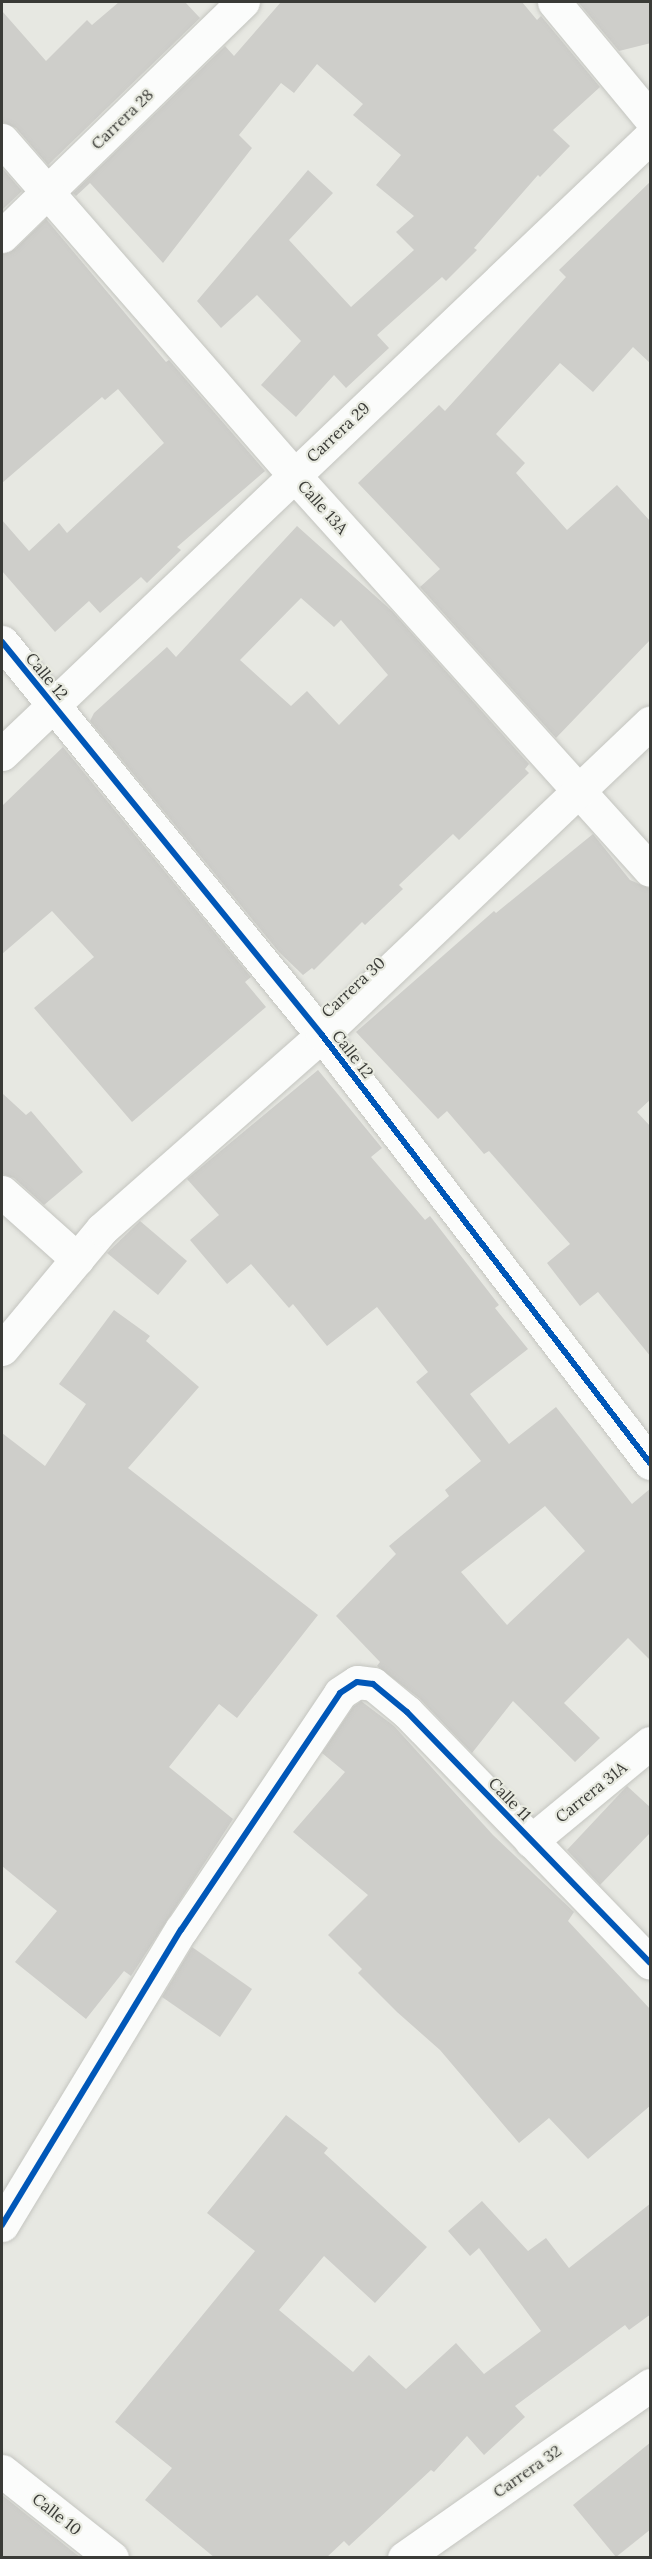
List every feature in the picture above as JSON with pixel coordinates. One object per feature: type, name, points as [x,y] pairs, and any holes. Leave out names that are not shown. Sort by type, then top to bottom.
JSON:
[{"type":"street","name":"Carrera 28","points":[[2,236],[243,2]]},
{"type":"street","points":[[554,2],[651,118]]},
{"type":"street","name":"Carrera 29","points":[[2,754],[293,474],[651,137]]},
{"type":"street","name":"Calle 13A","points":[[2,140],[293,474],[578,792],[651,870]]},
{"type":"street","name":"Calle 12","points":[[2,642],[322,1035],[651,1464]]},
{"type":"street","name":"Carrera 30","points":[[2,1349],[102,1229],[322,1035],[651,723]]},
{"type":"street","points":[[2,1192],[77,1259]]},
{"type":"street","name":"Calle 11","points":[[2,2225],[181,1930],[340,1693],[357,1682],[373,1684],[387,1693],[651,1963]]},
{"type":"street","name":"Carrera 31A","points":[[531,1840],[651,1743]]},
{"type":"street","name":"Carrera 32","points":[[404,2558],[651,2385]]},
{"type":"street","name":"Calle 10","points":[[2,2471],[112,2558]]},
{"type":"building","points":[[119,2],[185,2],[200,18],[48,165],[16,128],[2,122],[2,11],[46,61],[87,20],[92,25]]},
{"type":"building","points":[[281,2],[522,2],[537,20],[541,16],[600,87],[553,130],[570,146],[540,177],[538,175],[474,248],[477,250],[446,281],[442,277],[377,335],[389,348],[346,388],[334,375],[296,417],[261,385],[301,341],[257,295],[221,328],[197,301],[308,170],[333,193],[289,240],[351,307],[414,250],[396,232],[414,216],[376,185],[401,155],[353,115],[363,104],[317,64],[294,93],[281,83],[239,135],[252,148],[163,263],[90,183],[76,196],[73,193],[225,46],[234,56]]},
{"type":"building","points":[[578,2],[651,2],[651,43],[619,51]]},
{"type":"building","points":[[2,168],[22,191],[2,210]]},
{"type":"building","points":[[651,181],[651,364],[633,347],[593,392],[560,363],[496,434],[525,463],[516,473],[567,530],[617,485],[651,522],[651,639],[556,738],[420,587],[440,569],[358,483],[439,405],[445,411],[566,277],[559,270]]},
{"type":"building","points":[[46,219],[166,362],[169,360],[265,471],[177,547],[181,550],[147,583],[141,577],[100,613],[89,601],[55,632],[2,571],[2,520],[29,551],[59,523],[67,533],[164,443],[118,389],[105,400],[102,397],[2,483],[2,254],[15,249]]},
{"type":"building","points":[[297,526],[392,611],[529,764],[525,769],[529,773],[459,840],[453,834],[399,885],[403,889],[365,925],[362,922],[314,970],[312,968],[303,975],[279,952],[90,721],[94,713],[167,647],[176,657]],"holes":[[[301,598],[334,627],[341,620],[388,675],[339,725],[307,691],[291,706],[240,660]]]},
{"type":"building","points":[[63,747],[251,977],[245,982],[266,1007],[132,1122],[34,1008],[94,957],[52,911],[2,954],[2,806]]},
{"type":"building","points":[[593,834],[630,880],[651,889],[651,1099],[637,1112],[651,1127],[651,1357],[598,1292],[580,1306],[547,1263],[570,1244],[489,1151],[484,1154],[447,1111],[438,1119],[356,1032],[494,911],[496,913]]},
{"type":"building","points":[[318,1070],[382,1148],[371,1157],[425,1220],[430,1216],[499,1305],[495,1308],[528,1349],[470,1394],[509,1444],[556,1407],[632,1504],[651,1488],[651,1661],[628,1638],[564,1703],[600,1738],[575,1762],[513,1701],[472,1753],[419,1698],[377,1666],[380,1662],[336,1616],[396,1554],[389,1546],[449,1496],[445,1490],[481,1461],[416,1382],[428,1372],[377,1307],[327,1346],[293,1304],[289,1308],[251,1264],[227,1284],[190,1240],[219,1215],[187,1179]],"holes":[[[545,1506],[585,1551],[507,1625],[461,1572]]]},
{"type":"building","points":[[2,1093],[26,1115],[31,1111],[83,1172],[44,1205],[14,1178],[2,1174]]},
{"type":"building","points":[[140,1221],[187,1261],[158,1295],[107,1253]]},
{"type":"building","points":[[114,1310],[150,1336],[146,1341],[199,1387],[128,1468],[318,1615],[237,1718],[219,1704],[169,1767],[233,1819],[131,1976],[124,1971],[86,2019],[15,1962],[57,1911],[2,1866],[2,1433],[45,1466],[86,1404],[59,1384]]},
{"type":"building","points":[[361,1701],[394,1726],[493,1835],[574,1912],[568,1921],[651,2010],[651,2105],[588,2159],[549,2118],[519,2143],[440,2050],[358,1973],[362,1969],[328,1935],[368,1895],[293,1832],[345,1772],[322,1753],[353,1707]]},
{"type":"building","points":[[627,1786],[651,1808],[651,1832],[600,1885],[567,1850]]},
{"type":"building","points":[[192,1947],[252,1989],[220,2037],[162,1997]]},
{"type":"building","points":[[286,2115],[328,2148],[324,2153],[427,2247],[375,2303],[324,2256],[279,2310],[353,2372],[369,2355],[406,2389],[456,2343],[484,2374],[541,2331],[479,2248],[470,2256],[448,2231],[482,2201],[528,2251],[546,2238],[569,2268],[651,2203],[651,2314],[629,2330],[625,2325],[515,2406],[525,2417],[484,2455],[467,2436],[434,2472],[431,2470],[349,2546],[344,2541],[326,2558],[215,2558],[145,2500],[172,2468],[115,2422],[255,2251],[207,2213]]},
{"type":"building","points":[[651,2442],[651,2529],[616,2557],[573,2505]]},
{"type":"building","points":[[2,2495],[81,2558],[2,2558]]},
{"type":"cycle path","points":[[2,642],[322,1035],[650,1463]]},
{"type":"cycle path","points":[[2,2225],[181,1930],[340,1693],[357,1682],[373,1684],[407,1712],[650,1963]]}]
